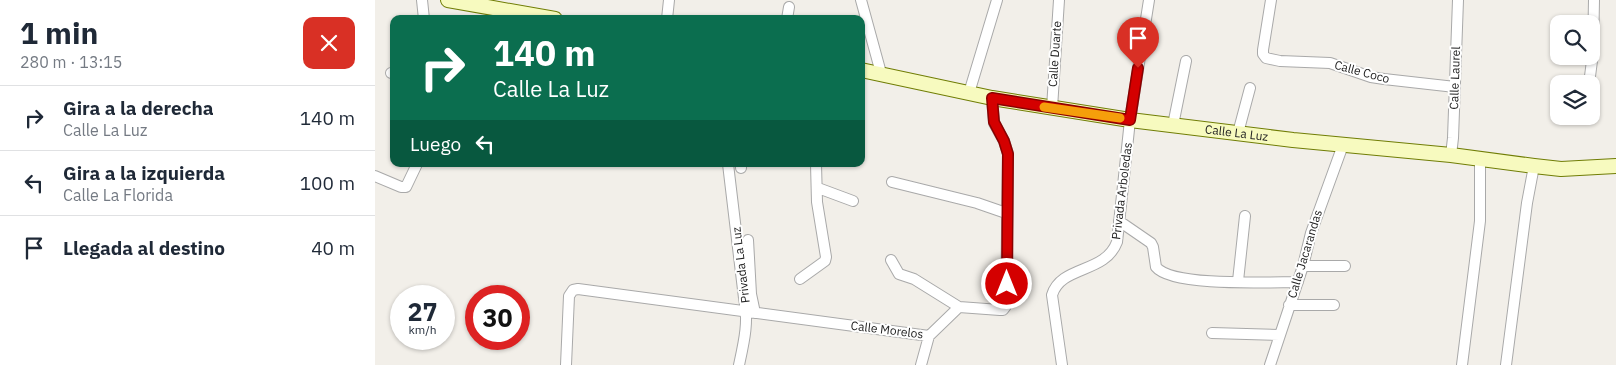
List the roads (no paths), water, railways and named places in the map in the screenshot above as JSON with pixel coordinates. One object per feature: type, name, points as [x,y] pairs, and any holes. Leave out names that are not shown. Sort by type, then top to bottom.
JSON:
[{"type":"street","points":[[422,0],[424,15]]},
{"type":"street","points":[[667,15],[669,0]]},
{"type":"street","points":[[861,0],[881,73]]},
{"type":"street","points":[[969,93],[997,0]]},
{"type":"street","name":"Calle Duarte","points":[[1046,107],[1059,0]]},
{"type":"street","name":"Privada Arboledas","points":[[1062,365],[1052,295],[1054,287],[1060,280],[1105,260],[1115,247],[1130,120],[1149,0]]},
{"type":"street","name":"Calle Coco","points":[[1271,0],[1263,50],[1264,56],[1269,59],[1330,63],[1371,77],[1455,87]]},
{"type":"street","name":"Calle Laurel","points":[[1451,155],[1458,0]]},
{"type":"street","points":[[1590,75],[1593,53],[1594,0]]},
{"type":"street","points":[[454,1],[533,15]]},
{"type":"street","points":[[788,15],[789,7]]},
{"type":"street","points":[[1173,125],[1186,62]]},
{"type":"street","name":"Calle La Luz","points":[[865,71],[999,99],[1130,120],[1343,145],[1451,155],[1534,166],[1561,168],[1616,166]]},
{"type":"street","points":[[1238,133],[1251,88]]},
{"type":"street","points":[[891,260],[899,274],[914,279],[959,307],[1003,310],[1006,306],[1008,154],[1004,141],[994,122],[999,99]]},
{"type":"street","name":"Calle Jacarandas","points":[[1270,365],[1303,266],[1311,233],[1343,145]]},
{"type":"street","points":[[1463,365],[1480,221],[1480,159]]},
{"type":"street","points":[[1506,365],[1527,203],[1534,166]]},
{"type":"street","points":[[375,176],[401,187],[407,186],[416,167]]},
{"type":"street","name":"Privada La Luz","points":[[728,167],[744,298],[751,313],[739,365]]},
{"type":"street","points":[[800,278],[825,261],[825,242],[817,202],[816,167]]},
{"type":"street","points":[[893,182],[1006,213]]},
{"type":"street","points":[[818,188],[853,202]]},
{"type":"street","points":[[1238,281],[1245,216]]},
{"type":"street","points":[[1119,221],[1151,244],[1156,267],[1165,274],[1199,281],[1298,282]]},
{"type":"street","points":[[748,240],[751,313]]},
{"type":"street","points":[[1303,266],[1345,266]]},
{"type":"street","name":"Calle Morelos","points":[[566,365],[569,296],[573,290],[578,289],[929,336],[959,307]]},
{"type":"street","points":[[1289,305],[1334,305]]},
{"type":"street","points":[[1212,334],[1279,335]]},
{"type":"street","points":[[921,365],[929,336]]}]
